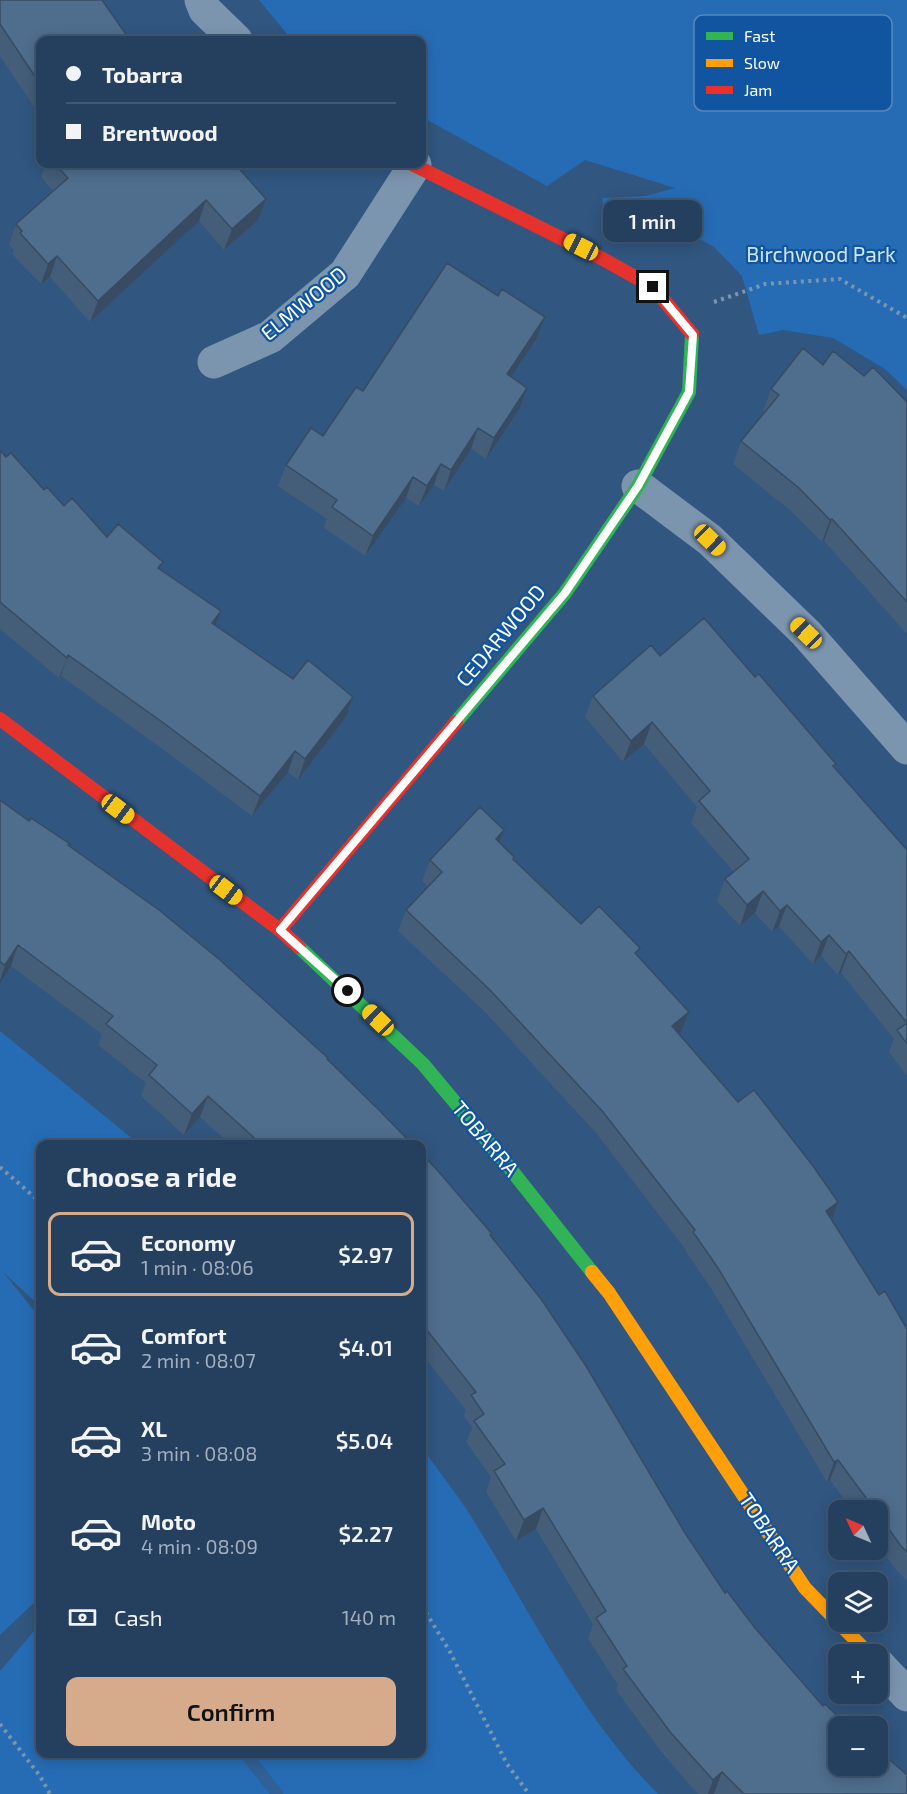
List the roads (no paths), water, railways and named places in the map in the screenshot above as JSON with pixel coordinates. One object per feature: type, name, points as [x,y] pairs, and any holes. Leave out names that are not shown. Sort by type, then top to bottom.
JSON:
[{"type":"street","points":[[201,0],[206,10],[232,36]]},
{"type":"street","name":"ELMWOOD","points":[[214,362],[270,337],[345,274],[411,168]]},
{"type":"street","name":"CEDARWOOD","points":[[280,930],[565,593],[638,486],[689,392],[693,335],[653,287],[602,258],[422,168]]},
{"type":"street","points":[[638,486],[710,540],[806,633],[907,748]]},
{"type":"street","name":"TOBARRA","points":[[0,719],[280,930],[333,977],[423,1064],[509,1167],[609,1293],[805,1588],[858,1644]]},
{"type":"street","points":[[888,1675],[907,1695]]},
{"type":"waterway","points":[[249,1758],[277,1794]]},
{"type":"park label","name":"Birchwood Park","points":[[821,255]]}]
